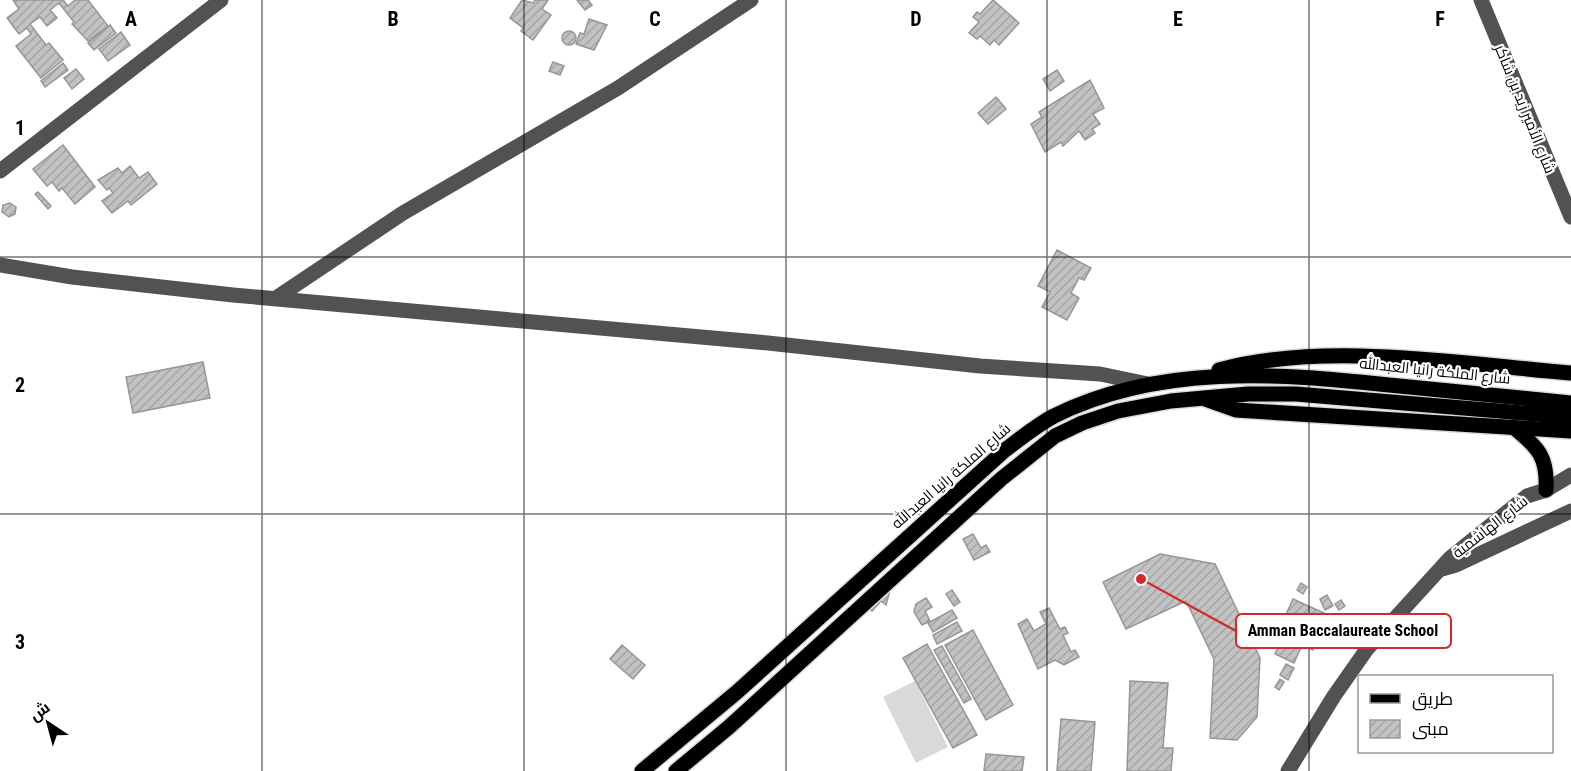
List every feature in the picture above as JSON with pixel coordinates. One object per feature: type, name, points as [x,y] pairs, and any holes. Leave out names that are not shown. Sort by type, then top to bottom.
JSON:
[{"type":"main road","points":[[1187,379],[1271,358],[1332,357],[1436,362],[1571,373]]},
{"type":"main road","name":"شارع الملكة رانيا العبدالله","points":[[642,771],[745,685],[1005,450],[1060,414],[1102,397],[1148,384],[1226,375],[1319,377],[1571,403]]},
{"type":"main road","points":[[676,771],[729,727],[985,493],[1055,436],[1082,423],[1118,411],[1202,398],[1248,394],[1296,394],[1571,417]]},
{"type":"main road","points":[[1202,398],[1236,410],[1571,431]]},
{"type":"main road","points":[[1513,427],[1530,440],[1543,458],[1547,472],[1546,490]]},
{"type":"street","points":[[0,171],[221,0]]},
{"type":"street","points":[[276,298],[403,213],[618,88],[751,0]]},
{"type":"street","name":"شارع الأمير زيد بن شاكر","points":[[1481,0],[1571,217]]},
{"type":"street","points":[[0,265],[72,277],[276,298],[768,343],[970,366],[1100,374],[1148,384]]},
{"type":"street","name":"شارع الهاشمية","points":[[1442,569],[1461,547],[1527,496],[1546,490],[1571,475]]},
{"type":"street","name":"شارع الهاشمية","points":[[1442,569],[1456,565],[1571,511]]},
{"type":"street","points":[[1288,771],[1327,706],[1367,649],[1403,607],[1442,569]]},
{"type":"shaded area","points":[[915,681],[948,747],[916,763],[883,697]]},
{"type":"building","points":[[13,0],[63,0],[68,6],[75,0],[88,0],[108,26],[88,41],[72,24],[74,22],[59,3],[50,10],[57,18],[47,26],[40,17],[30,24],[46,45],[49,43],[63,60],[41,78],[16,46],[31,34],[27,28],[19,34],[7,18],[19,9]]},
{"type":"building","points":[[522,0],[533,3],[535,0],[548,0],[542,9],[551,15],[533,40],[510,18]]},
{"type":"building","points":[[577,0],[588,0],[592,5],[585,10]]},
{"type":"building","points":[[993,0],[1019,23],[999,45],[994,40],[990,45],[980,36],[977,39],[969,33],[979,22],[973,17],[977,12],[980,14]]},
{"type":"building","points":[[589,19],[607,25],[594,50],[576,44],[580,33],[584,34]]},
{"type":"building","points":[[110,25],[116,33],[94,50],[88,43]]},
{"type":"building","points":[[566,31],[572,31],[576,38],[572,45],[566,45],[562,41],[562,35]]},
{"type":"building","points":[[121,32],[130,45],[108,61],[99,49]]},
{"type":"building","points":[[553,62],[564,66],[560,75],[549,71]]},
{"type":"building","points":[[63,63],[68,70],[45,87],[41,81]]},
{"type":"building","points":[[76,69],[84,79],[72,89],[64,78]]},
{"type":"building","points":[[1057,70],[1064,81],[1050,91],[1043,79]]},
{"type":"building","points":[[1090,80],[1104,108],[1093,114],[1100,124],[1092,129],[1095,133],[1085,140],[1079,131],[1063,146],[1061,142],[1045,152],[1031,124],[1042,117],[1039,112]]},
{"type":"building","points":[[996,97],[1006,109],[988,124],[978,113]]},
{"type":"building","points":[[63,145],[95,187],[75,204],[62,188],[59,191],[52,182],[47,186],[33,169]]},
{"type":"building","points":[[130,166],[139,178],[148,172],[157,184],[131,205],[128,201],[112,213],[102,201],[113,193],[98,180],[118,168],[122,173]]},
{"type":"building","points":[[38,192],[51,206],[48,209],[35,194]]},
{"type":"building","points":[[10,203],[16,207],[15,214],[9,217],[2,212],[3,205]]},
{"type":"building","points":[[1057,250],[1091,268],[1084,280],[1079,278],[1071,293],[1079,298],[1067,320],[1042,307],[1050,292],[1038,286]]},
{"type":"building","points":[[203,362],[210,398],[133,413],[126,377]]},
{"type":"building","points":[[973,534],[981,548],[986,545],[990,552],[974,560],[963,539]]},
{"type":"building","points":[[1160,554],[1215,564],[1260,658],[1257,717],[1237,740],[1210,738],[1214,659],[1186,601],[1126,629],[1103,582]]},
{"type":"building","points":[[893,579],[886,605],[881,601],[872,611],[864,602]]},
{"type":"building","points":[[1301,583],[1307,587],[1303,594],[1297,590]]},
{"type":"building","points":[[952,590],[960,602],[954,606],[946,594]]},
{"type":"building","points":[[1327,595],[1333,606],[1325,610],[1320,599]]},
{"type":"building","points":[[926,598],[932,607],[925,611],[930,621],[922,625],[914,612],[916,604]]},
{"type":"building","points":[[1293,599],[1328,615],[1313,650],[1302,645],[1294,663],[1275,654],[1286,630],[1280,628]]},
{"type":"building","points":[[1341,600],[1345,606],[1339,610],[1335,604]]},
{"type":"building","points":[[1049,608],[1060,629],[1065,627],[1068,633],[1063,635],[1071,652],[1075,650],[1079,657],[1064,665],[1055,660],[1038,669],[1018,624],[1027,619],[1034,631],[1046,624],[1040,612]]},
{"type":"building","points":[[952,610],[957,618],[933,632],[928,623]]},
{"type":"building","points":[[957,622],[962,631],[937,644],[933,635]]},
{"type":"building","points":[[973,630],[1013,705],[986,720],[945,645]]},
{"type":"building","points":[[927,644],[977,735],[953,748],[903,658]]},
{"type":"building","points":[[622,645],[645,665],[633,679],[610,659]]},
{"type":"building","points":[[942,646],[971,699],[964,703],[934,650]]},
{"type":"building","points":[[1286,664],[1294,668],[1288,680],[1280,675]]},
{"type":"building","points":[[1280,679],[1284,682],[1279,690],[1275,687]]},
{"type":"building","points":[[1130,681],[1168,683],[1163,748],[1173,748],[1171,771],[1127,771]]},
{"type":"building","points":[[1061,719],[1095,722],[1091,771],[1057,771]]},
{"type":"building","points":[[986,754],[1024,757],[1022,771],[984,771]]},
{"type":"place","name":"Amman Baccalaureate School","points":[[1141,579]]}]
